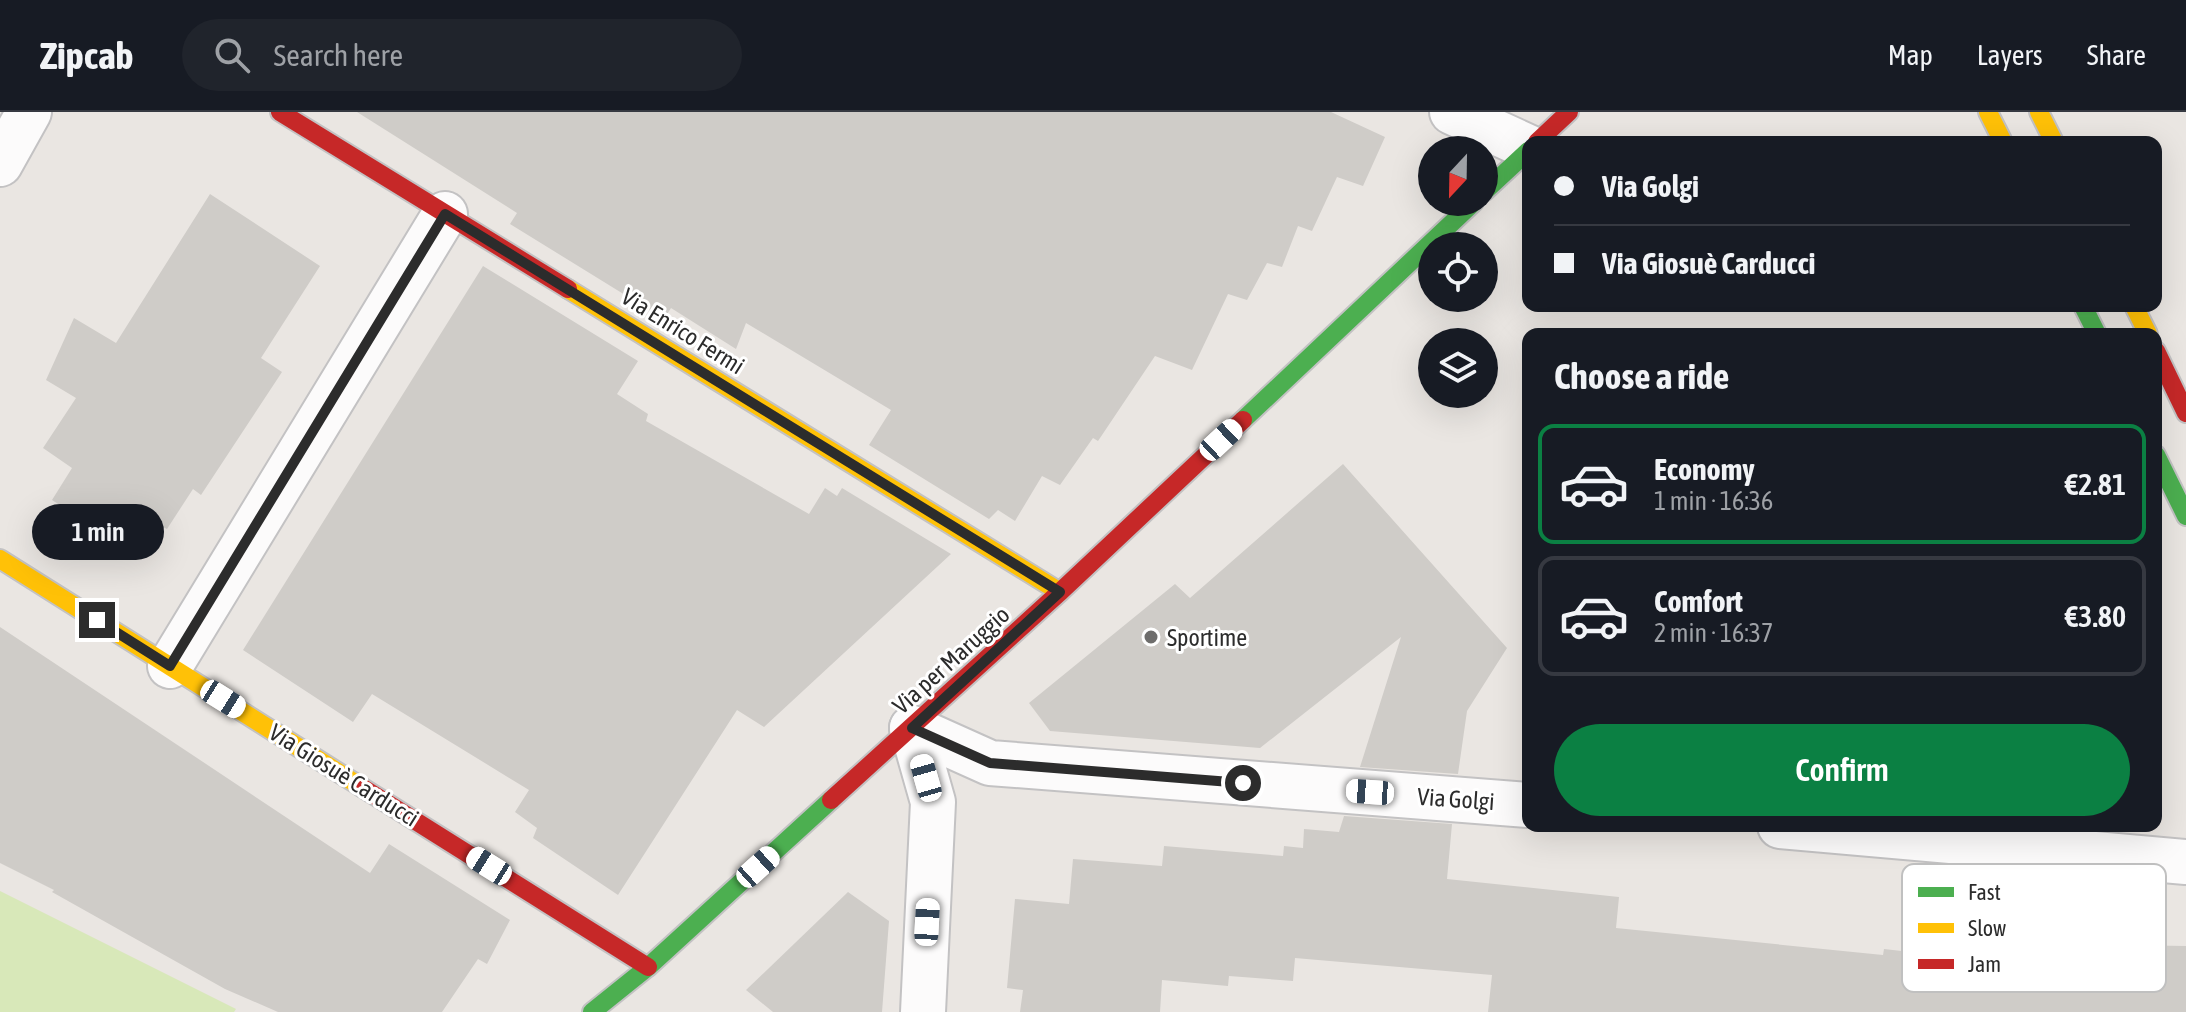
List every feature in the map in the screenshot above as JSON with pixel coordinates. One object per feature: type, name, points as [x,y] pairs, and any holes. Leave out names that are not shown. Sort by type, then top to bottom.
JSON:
[{"type":"street","points":[[0,164],[29,112]]},
{"type":"street","name":"Via Enrico Fermi","points":[[280,112],[1060,592]]},
{"type":"street","points":[[1452,112],[1522,146]]},
{"type":"street","points":[[1543,136],[1569,112]]},
{"type":"street","points":[[1988,112],[2000,136]]},
{"type":"street","points":[[2039,112],[2051,136]]},
{"type":"street","points":[[1498,178],[1522,155]]},
{"type":"street","points":[[170,666],[445,214]]},
{"type":"street","name":"Via per Maruggio","points":[[592,1012],[648,967],[912,728],[1459,216]]},
{"type":"street","points":[[2162,363],[2186,413]]},
{"type":"street","points":[[2162,467],[2186,516]]},
{"type":"street","name":"Via Giosuè Carducci","points":[[0,559],[648,967]]},
{"type":"street","points":[[912,728],[933,802],[923,1012]]},
{"type":"street","name":"Via Golgi","points":[[912,728],[990,763],[1522,805]]},
{"type":"street","points":[[1848,832],[2186,862]]},
{"type":"green space","points":[[0,891],[236,1009],[234,1012],[0,1012]]},
{"type":"building","points":[[357,112],[1331,112],[1385,137],[1363,186],[1337,177],[1312,231],[1298,226],[1282,267],[1267,263],[1247,300],[1228,294],[1192,370],[1155,356],[1098,441],[1093,438],[1060,485],[1042,476],[1015,521],[998,510],[989,519],[869,445],[891,410],[746,323],[736,349],[671,308],[664,319],[510,224],[517,213]]},
{"type":"building","points":[[210,194],[320,266],[261,358],[282,372],[201,495],[193,489],[167,529],[159,525],[138,556],[52,500],[72,468],[43,448],[76,398],[46,380],[74,318],[116,343]]},
{"type":"building","points":[[483,266],[638,361],[617,394],[648,414],[646,421],[809,514],[825,488],[837,496],[842,488],[951,554],[764,727],[737,710],[618,895],[533,838],[537,828],[515,812],[529,790],[372,694],[353,722],[243,650]]},
{"type":"building","points":[[1343,464],[1507,648],[1467,711],[1458,774],[1360,767],[1401,637],[1260,748],[1050,731],[1029,703],[1175,584],[1190,598]]},
{"type":"building","points":[[0,627],[370,873],[389,844],[510,920],[487,964],[478,959],[442,1012],[278,1012],[225,989],[52,892],[54,890],[0,863]]},
{"type":"building","points":[[1344,816],[1452,824],[1447,879],[1619,897],[1616,928],[1883,955],[1884,949],[1902,951],[1902,992],[2166,992],[2166,946],[2186,946],[2186,1012],[1488,1012],[1492,975],[1295,958],[1293,981],[1229,976],[1228,986],[1162,980],[1160,1012],[1020,1012],[1023,990],[1007,988],[1015,899],[1069,904],[1073,859],[1162,866],[1164,846],[1283,856],[1284,846],[1303,848],[1304,829],[1339,832]]},
{"type":"building","points":[[848,892],[889,921],[882,1012],[773,1012],[746,990]]},
{"type":"traffic: fast","points":[[1498,179],[1522,157]]},
{"type":"traffic: fast","points":[[1243,420],[1459,216]]},
{"type":"traffic: fast","points":[[2086,312],[2094,328]]},
{"type":"traffic: fast","points":[[2162,467],[2186,516]]},
{"type":"traffic: fast","points":[[592,1012],[648,967],[831,800]]},
{"type":"traffic: slow","points":[[1988,112],[2000,136]]},
{"type":"traffic: slow","points":[[2039,112],[2051,136]]},
{"type":"traffic: slow","points":[[568,289],[1060,592]]},
{"type":"traffic: slow","points":[[2137,312],[2145,328]]},
{"type":"traffic: slow","points":[[0,559],[363,788]]},
{"type":"traffic: jam","points":[[280,112],[568,289]]},
{"type":"traffic: jam","points":[[1543,136],[1569,112]]},
{"type":"traffic: jam","points":[[2162,363],[2186,413]]},
{"type":"traffic: jam","points":[[831,800],[1243,420]]},
{"type":"traffic: jam","points":[[363,788],[648,967]]},
{"type":"place","name":"Sportime","points":[[1151,637]]},
{"type":"route","points":[[97,620],[170,666],[445,214],[1060,592],[912,728],[990,763],[1243,783]]}]
